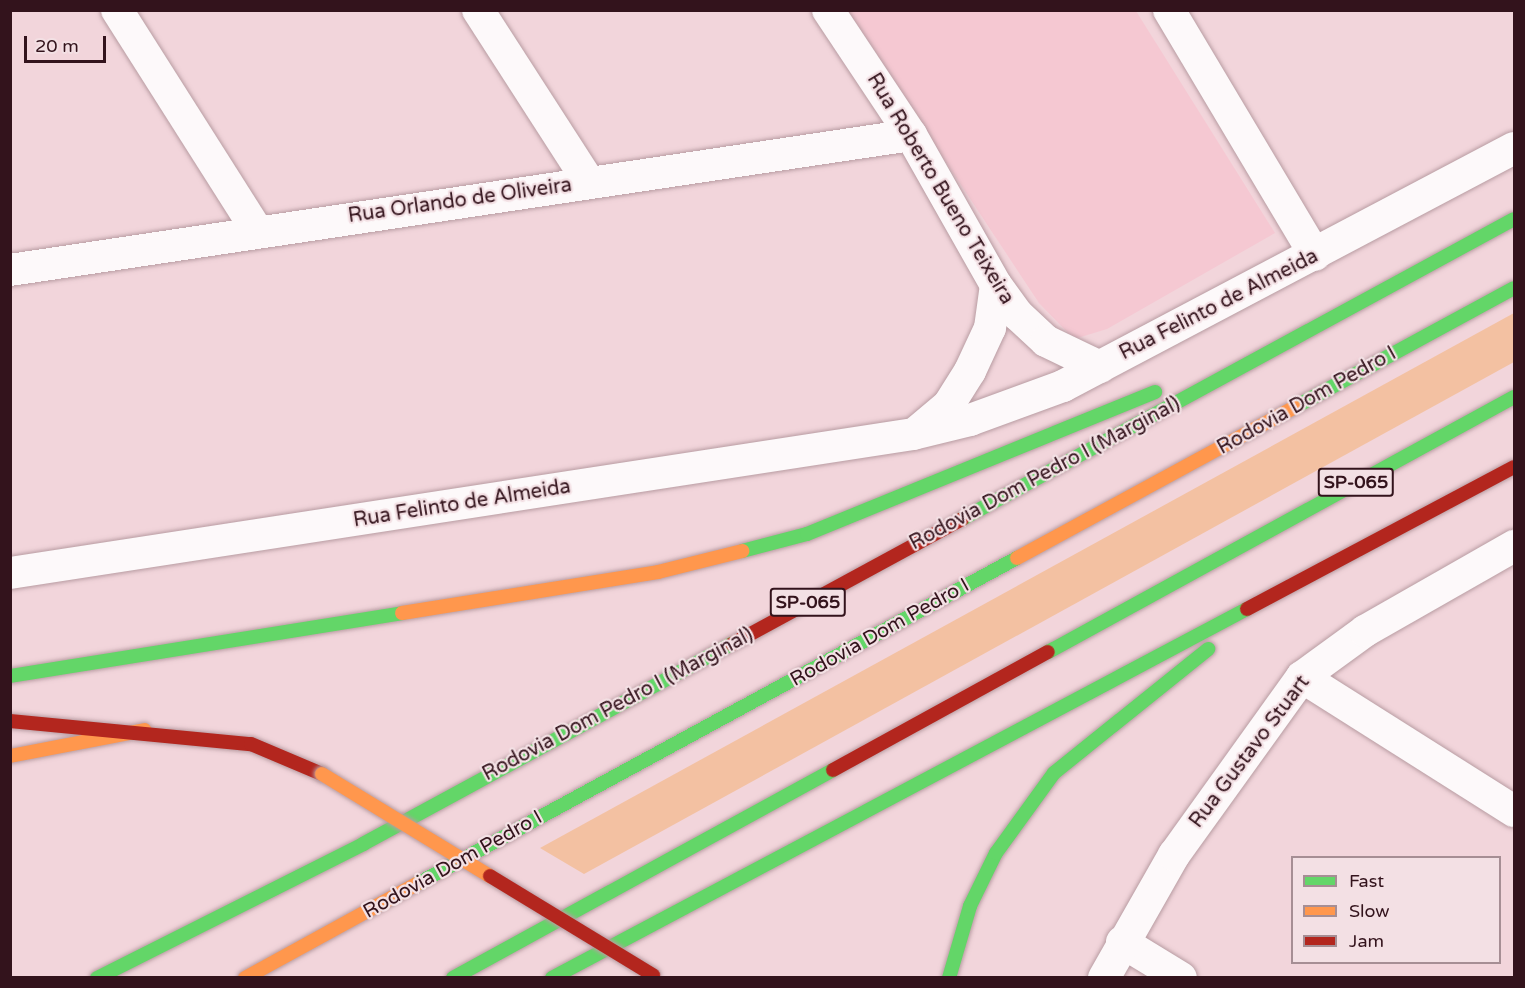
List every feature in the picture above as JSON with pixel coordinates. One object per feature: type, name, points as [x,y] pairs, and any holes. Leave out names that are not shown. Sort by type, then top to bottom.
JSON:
[{"type":"main road","name":"Rodovia Dom Pedro I (Marginal)","points":[[97,978],[363,844],[1515,219]]},
{"type":"main road","name":"Rodovia Dom Pedro I","points":[[245,978],[1515,288]]},
{"type":"main road","points":[[1191,377],[1280,346]]},
{"type":"main road","points":[[10,676],[681,566],[807,534],[1018,452],[1169,386]]},
{"type":"main road","name":"SP-065","points":[[453,978],[1515,397]]},
{"type":"main road","points":[[552,978],[1003,736],[1287,591],[1515,467]]},
{"type":"main road","points":[[949,978],[970,906],[996,853],[1054,773],[1142,698],[1287,591]]},
{"type":"main road","points":[[10,721],[145,730],[251,744],[322,774],[655,976]]},
{"type":"main road","points":[[10,756],[145,730]]},
{"type":"street","points":[[117,10],[257,231]]},
{"type":"street","points":[[478,10],[589,182]]},
{"type":"street","name":"Rua Roberto Bueno Teixeira","points":[[828,10],[911,135],[996,285],[1046,341],[1100,367]]},
{"type":"street","points":[[1169,10],[1315,255]]},
{"type":"street","name":"Rua Orlando de Oliveira","points":[[10,270],[257,231],[911,135]]},
{"type":"street","name":"Rua Felinto de Almeida","points":[[10,573],[913,434],[1024,403],[1100,367],[1515,148]]},
{"type":"street","name":"Rua Felinto de Almeida","points":[[913,434],[948,406],[970,371],[990,328],[996,285]]},
{"type":"street","name":"Rua Gustavo Stuart","points":[[1104,978],[1122,942],[1174,855],[1302,677],[1365,631],[1515,546]]},
{"type":"street","points":[[1302,677],[1515,811]]},
{"type":"street","points":[[1122,942],[1181,978]]},
{"type":"shaded area","points":[[846,11],[1136,11],[1275,233],[1107,329],[1074,339],[1039,303]]},
{"type":"shaded area","points":[[1514,313],[1514,362],[584,874],[540,848]]},
{"type":"traffic: fast","points":[[962,519],[1514,219]]},
{"type":"traffic: fast","points":[[1295,407],[1514,288]]},
{"type":"traffic: fast","points":[[742,551],[807,534],[1155,392]]},
{"type":"traffic: fast","points":[[1048,652],[1514,397]]},
{"type":"traffic: fast","points":[[417,884],[1017,558]]},
{"type":"traffic: fast","points":[[552,978],[1247,609]]},
{"type":"traffic: fast","points":[[10,676],[402,613]]},
{"type":"traffic: fast","points":[[97,978],[363,844],[732,644]]},
{"type":"traffic: fast","points":[[949,978],[970,906],[996,853],[1054,773],[1208,649]]},
{"type":"traffic: fast","points":[[453,978],[833,770]]},
{"type":"traffic: slow","points":[[1017,558],[1295,407]]},
{"type":"traffic: slow","points":[[402,613],[658,572],[742,551]]},
{"type":"traffic: slow","points":[[10,756],[145,730]]},
{"type":"traffic: slow","points":[[322,774],[490,876]]},
{"type":"traffic: slow","points":[[245,978],[417,884]]},
{"type":"traffic: jam","points":[[1247,609],[1514,467]]},
{"type":"traffic: jam","points":[[732,644],[962,519]]},
{"type":"traffic: jam","points":[[833,770],[1048,652]]},
{"type":"traffic: jam","points":[[10,721],[251,744],[322,774]]},
{"type":"traffic: jam","points":[[490,876],[653,975]]}]
